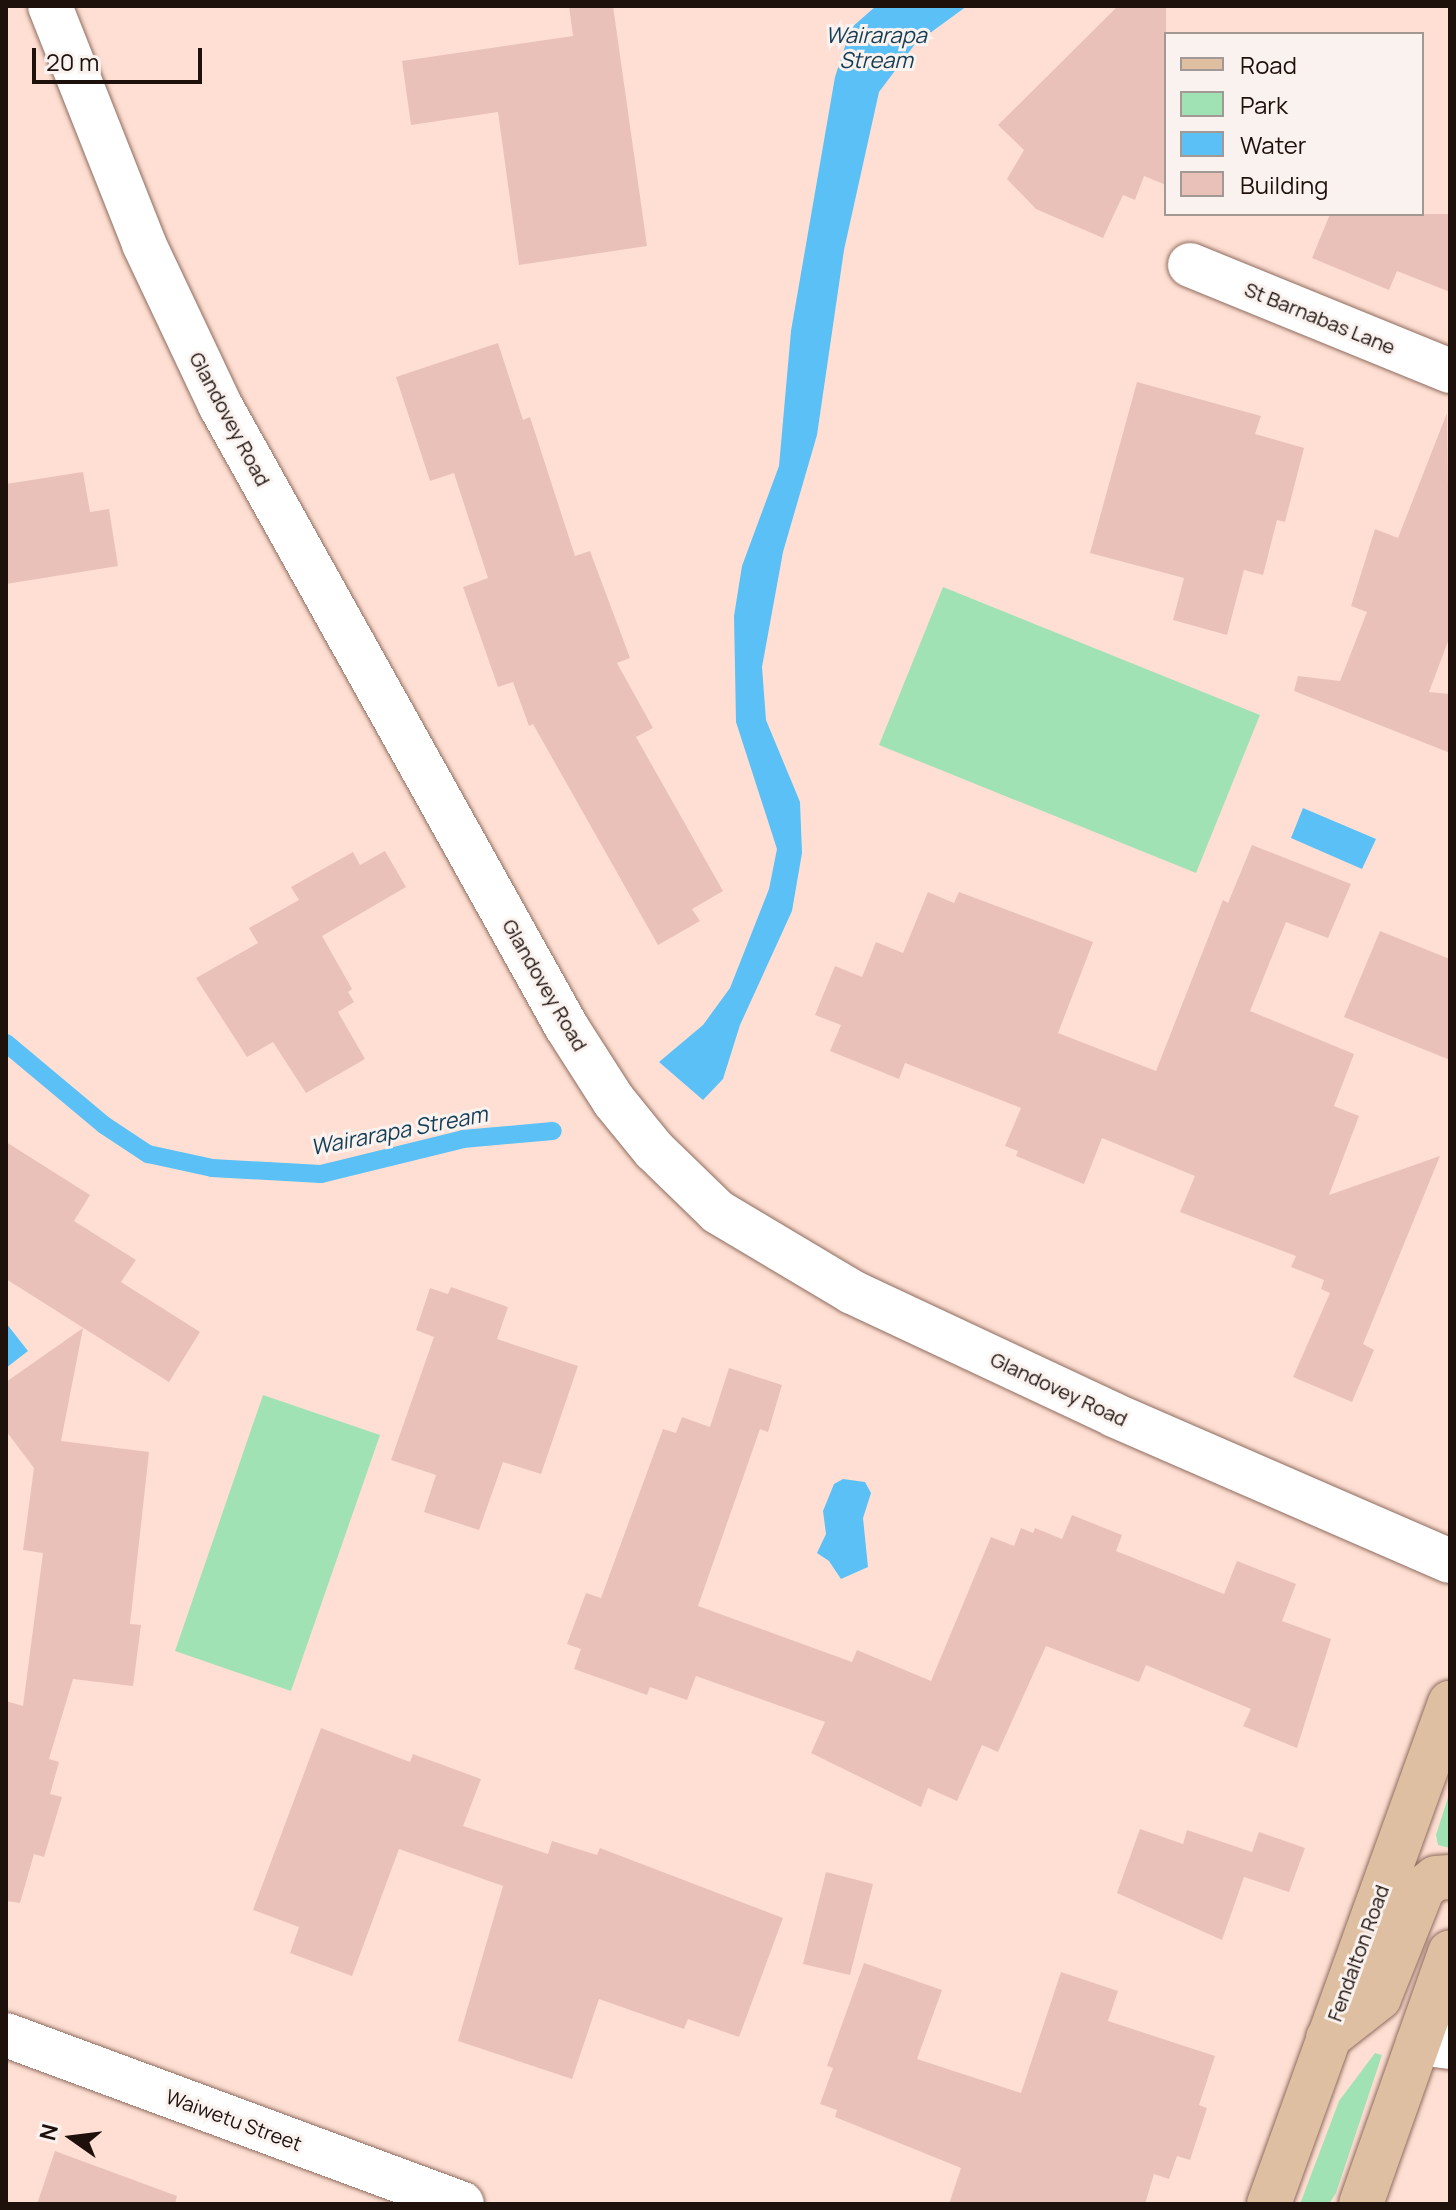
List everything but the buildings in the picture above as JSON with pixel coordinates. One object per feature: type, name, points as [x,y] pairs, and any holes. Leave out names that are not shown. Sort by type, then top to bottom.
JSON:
[{"type":"main road","name":"Fendalton Road","points":[[1269,2204],[1450,1703]]},
{"type":"main road","points":[[1328,2038],[1379,1998],[1423,1888],[1436,1878],[1450,1877]]},
{"type":"main road","points":[[1361,2204],[1434,2045],[1450,1952]]},
{"type":"street","name":"Glandovey Road","points":[[50,6],[144,244],[220,405],[566,1026],[614,1101],[654,1150],[718,1212],[852,1292],[1114,1415],[1450,1561]]},
{"type":"street","name":"St Barnabas Lane","points":[[1190,265],[1450,371]]},
{"type":"street","name":"Waiwetu Street","points":[[6,2035],[462,2204]]},
{"type":"green space","points":[[943,587],[1260,715],[1196,873],[879,745]]},
{"type":"green space","points":[[263,1395],[380,1435],[291,1691],[175,1651]]},
{"type":"green space","points":[[1450,1791],[1450,1848],[1438,1845],[1436,1835]]},
{"type":"green space","points":[[1375,2053],[1382,2055],[1336,2193],[1329,2204],[1300,2204],[1339,2101]]},
{"type":"water","name":"Wairarapa Stream","points":[[876,6],[967,6],[915,44],[879,92],[844,250],[817,435],[783,552],[762,667],[766,720],[800,802],[802,853],[792,911],[740,1025],[723,1079],[703,1100],[659,1062],[703,1025],[730,988],[769,889],[777,849],[736,722],[734,616],[742,566],[779,466],[791,331],[835,77],[851,28]]},
{"type":"water","points":[[1303,808],[1376,839],[1362,869],[1291,838]]},
{"type":"water","points":[[6,1323],[28,1351],[6,1368]]},
{"type":"water","points":[[843,1479],[865,1482],[871,1493],[863,1518],[868,1567],[841,1579],[829,1561],[817,1553],[826,1534],[823,1511],[834,1484]]},
{"type":"waterway","name":"Wairarapa Stream","points":[[6,1043],[104,1125],[148,1154],[212,1168],[321,1174],[463,1139],[553,1131]]}]
